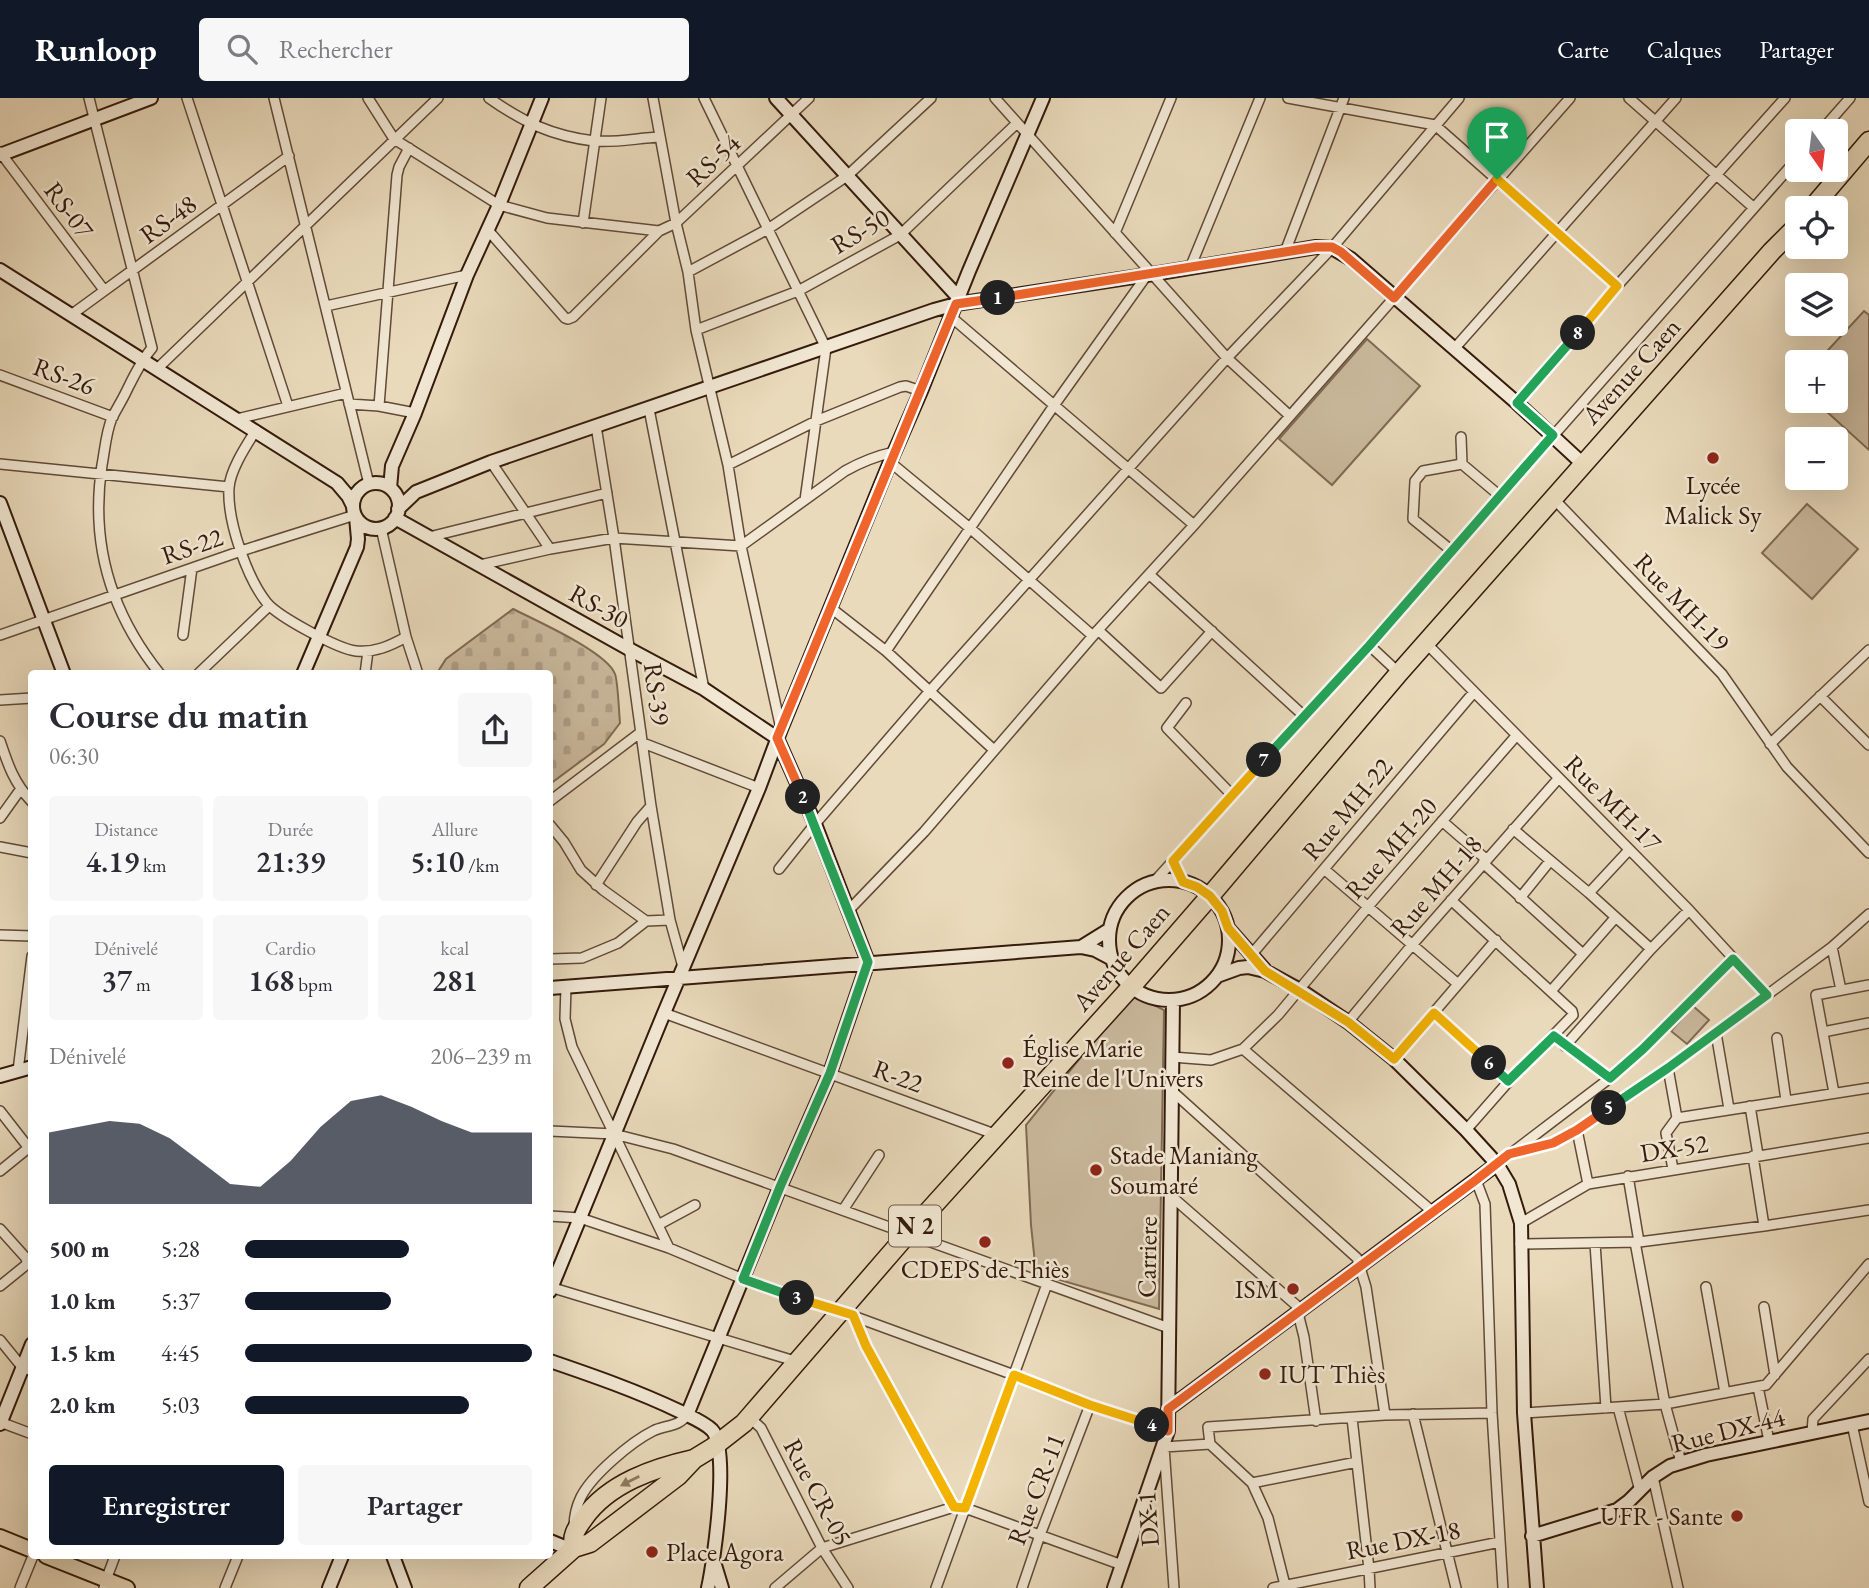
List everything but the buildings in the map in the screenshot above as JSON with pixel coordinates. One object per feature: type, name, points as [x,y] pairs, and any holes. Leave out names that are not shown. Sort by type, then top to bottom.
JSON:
[{"type":"highway","points":[[1822,196],[1869,141]]},
{"type":"highway","name":"Avenue Caen","points":[[573,1544],[590,1544],[678,1475],[694,1459],[718,1444],[750,1416],[798,1362],[847,1314],[908,1233],[1131,987],[1399,673],[1785,238]]},
{"type":"highway","name":"Avenue Caen","points":[[529,1588],[573,1544],[595,1504],[604,1496],[651,1471],[694,1459]]},
{"type":"main road","points":[[0,1537],[28,1548]]},
{"type":"main road","points":[[52,1559],[105,1584],[127,1588]]},
{"type":"street","points":[[89,98],[152,348],[142,359],[113,417],[101,474],[97,512],[99,535],[107,574],[130,631],[157,670]]},
{"type":"street","points":[[0,154],[151,98]]},
{"type":"street","points":[[187,98],[288,406]]},
{"type":"street","points":[[274,98],[369,484]]},
{"type":"street","points":[[368,98],[394,139],[499,205],[547,218],[659,231]]},
{"type":"street","points":[[157,369],[438,98]]},
{"type":"street","points":[[489,98],[531,125],[563,135],[596,141],[660,136]]},
{"type":"street","points":[[396,514],[398,503],[392,490],[392,466],[467,275],[499,205],[542,98]]},
{"type":"street","points":[[583,223],[601,98]]},
{"type":"street","points":[[553,1541],[573,1544],[574,1517],[581,1497],[604,1470],[634,1442],[656,1430],[683,1421],[687,1415],[780,1187],[830,1073],[868,962],[779,734],[741,546],[728,465],[696,330],[688,272],[676,223],[653,98]]},
{"type":"street","points":[[704,98],[826,348],[805,500]]},
{"type":"street","points":[[776,98],[900,235],[955,306],[1055,404],[1194,525]]},
{"type":"street","name":"RS-54","points":[[659,231],[676,223],[809,98]]},
{"type":"street","points":[[688,272],[768,229],[847,176],[931,98]]},
{"type":"street","points":[[995,98],[1150,275],[1227,358],[1290,416]]},
{"type":"street","points":[[553,1282],[759,788],[892,457],[1043,98]]},
{"type":"street","points":[[1115,233],[1171,98]]},
{"type":"street","points":[[1191,268],[1260,98]]},
{"type":"street","points":[[1287,98],[1435,125],[1617,286]]},
{"type":"street","points":[[1285,252],[1344,98]]},
{"type":"street","points":[[1444,115],[1450,98]]},
{"type":"street","points":[[779,869],[929,692],[1227,358],[1332,247],[1459,98]]},
{"type":"street","points":[[848,911],[924,832],[1096,633],[1570,98]]},
{"type":"street","points":[[1629,98],[1754,208]]},
{"type":"street","points":[[1454,349],[1676,98]]},
{"type":"street","points":[[1517,403],[1617,286],[1785,98]]},
{"type":"street","points":[[1832,119],[1850,98]]},
{"type":"street","name":"RS-50","points":[[696,330],[798,291],[900,235],[1017,123]]},
{"type":"street","points":[[379,405],[397,175],[409,148]]},
{"type":"street","name":"RS-07","points":[[0,154],[104,290]]},
{"type":"street","name":"RS-48","points":[[71,315],[289,156]]},
{"type":"street","points":[[1153,883],[1369,646],[1785,173]]},
{"type":"street","points":[[487,229],[568,319],[659,231]]},
{"type":"street","points":[[337,483],[379,483],[392,490],[415,492],[491,462],[910,318],[955,306],[1316,247],[1332,247],[1351,259],[1583,464]]},
{"type":"street","points":[[0,270],[256,430],[337,483],[348,496],[359,538],[357,547],[305,670]]},
{"type":"street","points":[[326,306],[467,275]]},
{"type":"street","points":[[886,652],[1055,404],[1150,275]]},
{"type":"street","name":"RS-26","points":[[0,375],[113,417]]},
{"type":"street","points":[[728,465],[816,421],[900,387],[906,386],[921,391]]},
{"type":"street","points":[[237,419],[346,393]]},
{"type":"street","points":[[349,404],[379,405],[415,412]]},
{"type":"street","points":[[649,409],[704,689]]},
{"type":"street","name":"RS-39","points":[[596,426],[651,806],[681,972]]},
{"type":"street","points":[[256,430],[242,453],[229,487],[241,551],[259,592],[269,606],[290,621],[354,651],[388,647],[406,637]]},
{"type":"street","points":[[1461,437],[1462,464],[1500,496]]},
{"type":"street","points":[[480,565],[614,538],[741,546],[845,471],[861,462],[892,457]]},
{"type":"street","points":[[892,457],[1030,580],[1161,688],[1212,631]]},
{"type":"street","points":[[491,462],[550,549]]},
{"type":"street","points":[[0,464],[229,487]]},
{"type":"street","points":[[1452,551],[1413,519],[1415,481],[1423,471],[1462,464]]},
{"type":"street","points":[[380,528],[366,526],[354,512],[356,494],[392,466]]},
{"type":"street","points":[[357,547],[368,535],[387,526],[415,492]]},
{"type":"street","points":[[429,537],[607,493]]},
{"type":"street","name":"Rue MH-19","points":[[1553,498],[1722,674],[1787,768],[1869,853]]},
{"type":"street","points":[[0,503],[63,670]]},
{"type":"street","name":"RS-22","points":[[0,635],[354,512]]},
{"type":"street","name":"RS-30","points":[[396,514],[429,537],[704,689],[779,734]]},
{"type":"street","points":[[380,528],[406,637],[417,670]]},
{"type":"street","points":[[183,635],[192,568]]},
{"type":"street","points":[[1150,575],[1304,716]]},
{"type":"street","points":[[202,670],[269,606]]},
{"type":"street","points":[[831,608],[886,652],[994,750]]},
{"type":"street","name":"Rue MH-17","points":[[1426,643],[1689,910],[1767,995]]},
{"type":"street","points":[[1369,646],[1399,673]]},
{"type":"street","points":[[1770,744],[1869,650]]},
{"type":"street","points":[[366,670],[368,651]]},
{"type":"street","name":"Rue MH-22","points":[[1252,954],[1474,692]]},
{"type":"street","points":[[1820,696],[1869,745]]},
{"type":"street","points":[[0,700],[28,698]]},
{"type":"street","points":[[1186,703],[1167,728],[1232,795]]},
{"type":"street","points":[[553,800],[641,732]]},
{"type":"street","name":"Rue MH-20","points":[[1242,1049],[1300,990],[1516,736]]},
{"type":"street","points":[[0,741],[11,772],[20,790],[28,798]]},
{"type":"street","points":[[643,743],[759,788]]},
{"type":"street","name":"Rue MH-18","points":[[1348,1022],[1451,900],[1559,779]]},
{"type":"street","points":[[0,818],[20,790]]},
{"type":"street","points":[[596,885],[637,822],[651,806]]},
{"type":"street","points":[[1442,821],[1520,898],[1583,954]]},
{"type":"street","points":[[553,829],[581,870],[596,885],[646,921]]},
{"type":"street","points":[[1513,830],[1651,949]]},
{"type":"street","points":[[0,847],[28,852]]},
{"type":"street","points":[[1589,893],[1629,849]]},
{"type":"street","points":[[1173,861],[1183,882]]},
{"type":"street","points":[[1520,898],[1550,861]]},
{"type":"street","points":[[1324,869],[1458,984]]},
{"type":"street","points":[[1168,880],[1197,887],[1210,896],[1222,911],[1229,938],[1226,958],[1217,976],[1197,993],[1173,1000],[1150,997],[1131,987],[1122,978],[1109,948],[1110,929],[1120,905],[1140,888],[1168,880]]},
{"type":"street","points":[[1451,900],[1551,991],[1573,1016],[1508,1081],[1466,1130]]},
{"type":"street","points":[[1565,1046],[1689,910]]},
{"type":"street","points":[[1509,1154],[1553,1143],[1577,1130],[1668,1068],[1832,947],[1869,914]]},
{"type":"street","points":[[1551,991],[1615,918]]},
{"type":"street","points":[[553,959],[582,958],[618,943],[646,921],[670,919]]},
{"type":"street","points":[[1228,928],[1265,971]]},
{"type":"street","points":[[1081,947],[1110,929]]},
{"type":"street","points":[[0,935],[28,936]]},
{"type":"street","points":[[1394,1059],[1496,940]]},
{"type":"street","points":[[553,986],[681,972],[1081,947],[1095,950],[1112,959]]},
{"type":"street","points":[[1832,947],[1841,990]]},
{"type":"street","points":[[1168,1409],[1610,1078],[1643,1049],[1733,959]]},
{"type":"street","points":[[1217,976],[1248,967],[1265,971],[1300,990],[1348,1022],[1394,1059],[1466,1130],[1497,1164],[1509,1184],[1521,1223],[1524,1413],[1537,1588]]},
{"type":"street","points":[[1834,1093],[1816,995],[1869,985]]},
{"type":"street","points":[[566,986],[565,1019],[572,1047],[669,1248]]},
{"type":"street","points":[[18,1071],[28,995]]},
{"type":"street","name":"Carriere","points":[[1114,1588],[1168,1431],[1173,1000]]},
{"type":"street","name":"R-22","points":[[664,1013],[998,1135]]},
{"type":"street","points":[[1434,1013],[1508,1081]]},
{"type":"street","points":[[1823,1032],[1869,1023]]},
{"type":"street","points":[[1716,1032],[1729,1109]]},
{"type":"street","points":[[1554,1036],[1610,1078]]},
{"type":"street","points":[[1777,1038],[1786,1100]]},
{"type":"street","points":[[1172,1058],[1211,1060],[1242,1049],[1433,1212]]},
{"type":"street","points":[[0,1076],[28,1068]]},
{"type":"street","points":[[1668,1068],[1677,1118]]},
{"type":"street","points":[[1673,1169],[1666,1133],[1677,1118],[1869,1088]]},
{"type":"street","points":[[1172,1091],[1357,1258],[1366,1287],[1385,1415]]},
{"type":"street","points":[[1750,1106],[1764,1226]]},
{"type":"street","points":[[0,1111],[28,1146]]},
{"type":"street","points":[[553,1129],[614,1134],[673,1149],[1169,1328]]},
{"type":"street","points":[[1577,1130],[1588,1184]]},
{"type":"street","name":"DX-52","points":[[1681,1462],[1665,1404],[1628,1176],[1869,1138]]},
{"type":"street","points":[[0,1171],[28,1150]]},
{"type":"street","points":[[843,1210],[878,1155]]},
{"type":"street","points":[[1521,1223],[1588,1184],[1628,1176]]},
{"type":"street","points":[[1476,1180],[1485,1203],[1492,1413],[1503,1588]]},
{"type":"street","points":[[1171,1196],[1296,1305],[1304,1336],[1316,1420]]},
{"type":"street","points":[[658,1224],[695,1205]]},
{"type":"street","points":[[1520,1244],[1637,1242],[1869,1210]]},
{"type":"street","points":[[553,1216],[580,1218],[669,1248],[743,1279],[1168,1431]]},
{"type":"street","points":[[0,1229],[28,1261]]},
{"type":"street","points":[[1595,1243],[1606,1408]]},
{"type":"street","points":[[0,1286],[28,1264]]},
{"type":"street","points":[[1524,1413],[1665,1404],[1766,1385],[1869,1264]]},
{"type":"street","points":[[936,1588],[1047,1284]]},
{"type":"street","points":[[1706,1287],[1726,1393]]},
{"type":"street","points":[[553,1290],[798,1362]]},
{"type":"street","points":[[1764,1307],[1776,1375]]},
{"type":"street","points":[[847,1314],[954,1507]]},
{"type":"street","points":[[0,1340],[27,1369],[0,1422],[28,1432]]},
{"type":"street","points":[[1812,1433],[1813,1419],[1869,1359]]},
{"type":"street","points":[[553,1361],[646,1395],[712,1431],[718,1444],[720,1490],[714,1563],[708,1588]]},
{"type":"street","points":[[1758,1387],[1769,1441]]},
{"type":"street","name":"Rue CR-11","points":[[1022,1588],[1090,1405]]},
{"type":"street","points":[[1618,1407],[1640,1490]]},
{"type":"street","points":[[1285,1586],[1268,1518],[1252,1482],[1210,1444],[1208,1427],[1385,1415],[1492,1413]]},
{"type":"street","points":[[1413,1414],[1456,1588]]},
{"type":"street","name":"Rue CR-05","points":[[750,1416],[761,1427],[822,1548],[848,1588]]},
{"type":"street","points":[[1352,1418],[1370,1588]]},
{"type":"street","name":"Rue DX-44","points":[[1532,1536],[1616,1510],[1653,1477],[1681,1462],[1869,1421]]},
{"type":"street","points":[[1853,1424],[1869,1502]]},
{"type":"street","points":[[1164,1447],[1210,1444]]},
{"type":"street","name":"DX-1","points":[[1164,1447],[1174,1588]]},
{"type":"street","points":[[1252,1482],[1357,1462]]},
{"type":"street","points":[[1653,1477],[1678,1588]]},
{"type":"street","points":[[775,1588],[822,1548],[954,1507],[965,1508],[1122,1565]]},
{"type":"street","name":"Rue DX-18","points":[[1273,1588],[1500,1542]]},
{"type":"street","points":[[20,1588],[32,1559]]},
{"type":"street","points":[[105,1584],[115,1559]]},
{"type":"street","points":[[225,1588],[237,1559]]},
{"type":"street","points":[[329,1588],[339,1559]]},
{"type":"street","points":[[395,1559],[405,1588]]},
{"type":"street","points":[[714,1563],[722,1588]]},
{"type":"green space","points":[[1864,311],[1869,315],[1869,450],[1848,431],[1848,427],[1844,427],[1828,413],[1848,413],[1848,350],[1828,350],[1841,336],[1848,336],[1848,328]]},
{"type":"green space","points":[[1367,339],[1420,386],[1332,485],[1279,439]]},
{"type":"green space","points":[[1807,504],[1858,549],[1812,599],[1762,553]]},
{"type":"green space","points":[[513,609],[585,647],[609,665],[616,678],[620,723],[604,744],[553,782],[553,670],[439,670],[446,659]]},
{"type":"green space","points":[[1132,994],[1164,1010],[1159,1309],[1036,1273],[1031,1225],[1026,1125]]},
{"type":"green space","points":[[1693,1006],[1709,1020],[1687,1044],[1671,1031]]},
{"type":"place","name":"Lycée Malick Sy","points":[[1713,458]]},
{"type":"place","name":"Église Marie Reine de l'Univers","points":[[1008,1063]]},
{"type":"place","name":"Stade Maniang Soumaré","points":[[1096,1170]]},
{"type":"place","name":"CDEPS de Thiès","points":[[985,1242]]},
{"type":"place","name":"ISM","points":[[1293,1289]]},
{"type":"place","name":"IUT Thiès","points":[[1265,1374]]},
{"type":"place","name":"UFR - Sante","points":[[1737,1516]]},
{"type":"place","name":"Place Agora","points":[[652,1552]]},
{"type":"route","points":[[1497,179],[1617,286],[1517,403],[1553,435],[1369,646],[1173,861],[1183,882],[1210,896],[1222,911],[1228,928],[1265,971],[1300,990],[1348,1022],[1394,1059],[1434,1013],[1508,1081],[1554,1036],[1610,1078],[1643,1049],[1733,959],[1767,995],[1668,1068],[1577,1130],[1553,1143],[1509,1154],[1168,1409],[1168,1431],[1090,1405],[1014,1375],[965,1508],[954,1507],[866,1346],[853,1315],[743,1279],[830,1073],[868,962],[815,824],[777,738],[956,304],[1316,247],[1332,247],[1341,252],[1394,298],[1497,179]]}]
